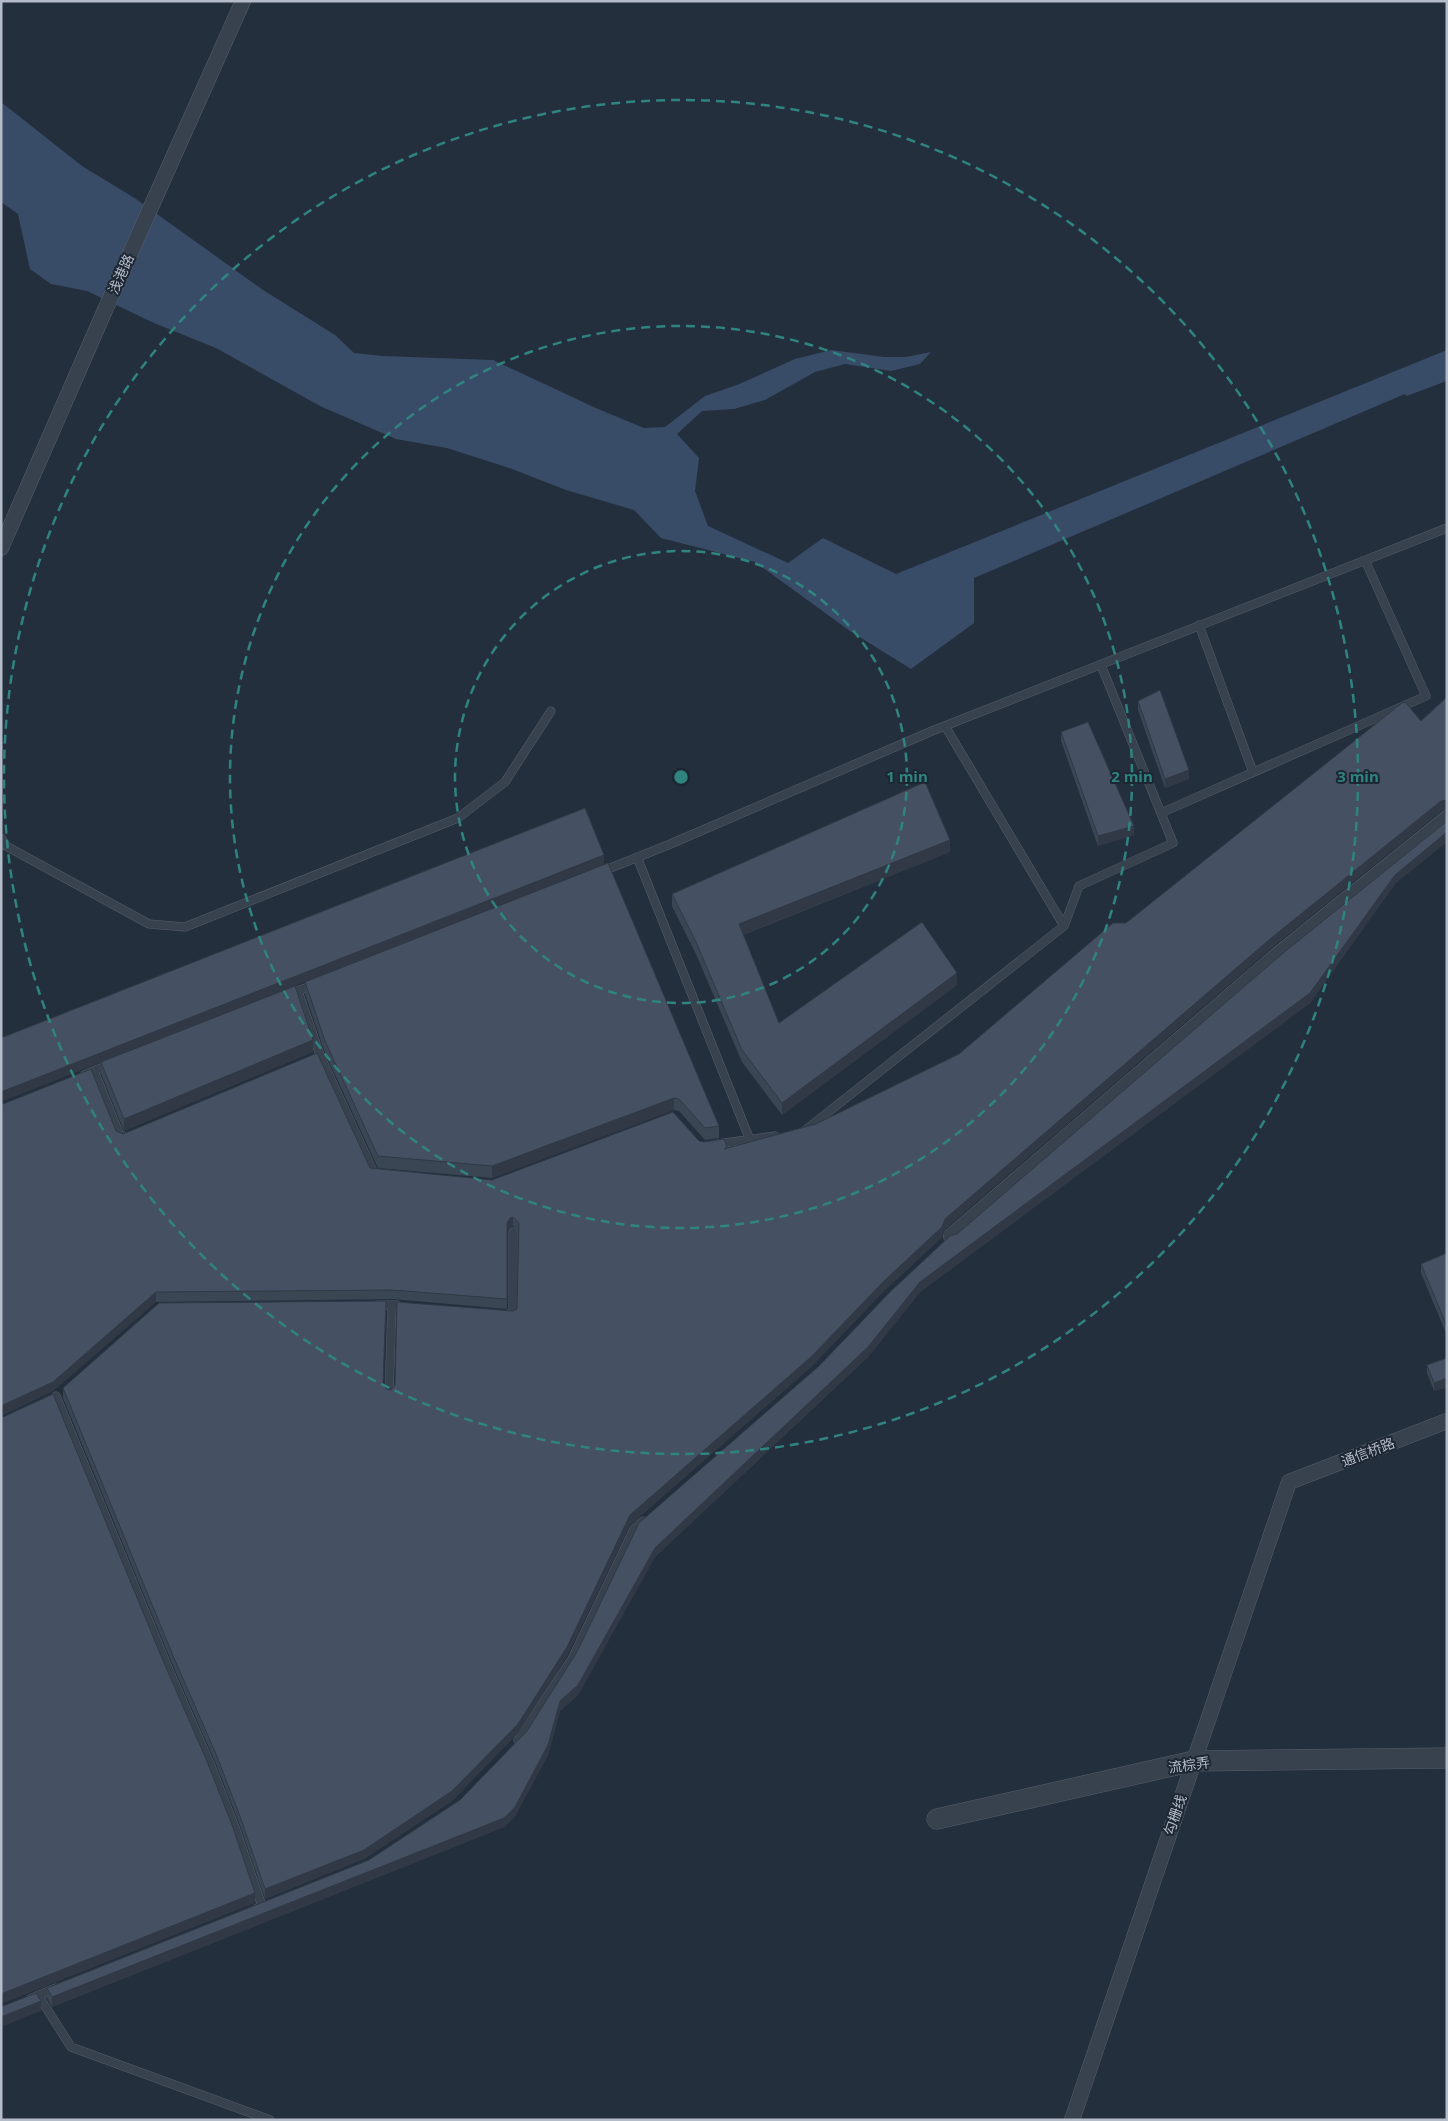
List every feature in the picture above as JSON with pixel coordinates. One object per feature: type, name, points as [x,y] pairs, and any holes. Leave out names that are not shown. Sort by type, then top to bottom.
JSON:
[{"type":"street","name":"浅港路","points":[[1,548],[104,310],[243,1]]},
{"type":"street","points":[[947,1239],[1276,956],[1447,818]]},
{"type":"street","name":"通信桥路","points":[[1289,1482],[1447,1421]]},
{"type":"street","name":"勾栅线","points":[[1072,2120],[1289,1482]]},
{"type":"street","name":"流棕弄","points":[[937,1819],[1194,1761],[1447,1758]]},
{"type":"lane","points":[[591,876],[945,726],[1447,528]]},
{"type":"lane","points":[[1161,813],[1426,696],[1365,560]]},
{"type":"lane","points":[[1199,625],[1254,772]]},
{"type":"lane","points":[[794,1134],[803,1132],[1064,926],[1079,886],[1173,843],[1101,665]]},
{"type":"lane","points":[[1,838],[6,846],[149,924],[185,927],[458,818],[506,782],[551,711]]},
{"type":"lane","points":[[945,726],[1064,926]]},
{"type":"lane","points":[[637,858],[750,1140]]},
{"type":"lane","points":[[279,998],[325,980]]},
{"type":"lane","points":[[298,991],[320,1055],[374,1172],[383,1173]]},
{"type":"lane","points":[[311,1059],[320,1055]]},
{"type":"lane","points":[[77,1078],[122,1060]]},
{"type":"lane","points":[[94,1071],[121,1138],[130,1134]]},
{"type":"lane","points":[[713,1145],[785,1135]]},
{"type":"lane","points":[[504,1314],[513,1315],[513,1232]]},
{"type":"lane","points":[[372,1305],[401,1305]]},
{"type":"lane","points":[[389,1394],[392,1305]]},
{"type":"lane","points":[[63,1390],[52,1398],[211,1766],[236,1830],[262,1906]]},
{"type":"lane","points":[[515,1744],[522,1737],[572,1659],[634,1529],[649,1517]]},
{"type":"lane","points":[[253,1910],[271,1903]]},
{"type":"lane","points":[[20,2003],[65,1985]]},
{"type":"lane","points":[[38,1996],[71,2047],[270,2120]]},
{"type":"water","points":[[1,102],[82,166],[136,199],[263,290],[335,335],[354,353],[382,356],[493,360],[598,409],[644,428],[665,427],[705,396],[737,385],[795,359],[831,350],[884,357],[906,357],[931,352],[920,364],[891,371],[845,364],[815,372],[765,400],[734,409],[702,411],[677,434],[699,458],[695,491],[708,526],[788,563],[823,538],[896,574],[1447,350],[1447,376],[974,578],[974,623],[911,669],[850,631],[755,562],[661,538],[634,510],[566,490],[512,469],[447,448],[396,439],[320,406],[216,348],[154,323],[87,291],[51,284],[30,269],[18,214],[1,202]]},
{"type":"building","points":[[1160,690],[1189,770],[1165,779],[1138,701]]},
{"type":"building","points":[[1447,697],[1447,800],[1441,801],[1270,939],[945,1219],[942,1227],[883,1282],[811,1357],[630,1515],[567,1647],[518,1724],[452,1791],[364,1850],[265,1889],[216,1754],[174,1658],[63,1388],[159,1303],[386,1301],[383,1384],[386,1389],[391,1390],[395,1385],[397,1302],[513,1311],[517,1309],[519,1223],[513,1217],[507,1223],[507,1299],[392,1290],[156,1292],[53,1382],[1,1406],[1,1103],[3,1104],[91,1069],[116,1131],[123,1134],[317,1053],[370,1168],[492,1180],[673,1112],[699,1141],[724,1139],[727,1147],[724,1149],[816,1124],[959,1054],[1113,923],[1126,923],[1402,703],[1405,702],[1421,721]]},
{"type":"building","points":[[1088,722],[1134,826],[1098,836],[1061,732]]},
{"type":"building","points":[[925,782],[950,840],[739,924],[779,1023],[922,922],[957,973],[782,1103],[742,1050],[696,942],[672,894]]},
{"type":"building","points":[[585,808],[604,855],[1,1092],[1,1038]]},
{"type":"building","points":[[1447,821],[1447,832],[1395,875],[1310,993],[920,1282],[868,1347],[655,1548],[578,1685],[560,1701],[548,1745],[515,1807],[504,1818],[52,1997],[47,1988],[369,1860],[460,1800],[527,1731],[577,1652],[639,1523],[819,1366],[891,1291],[950,1236],[957,1234],[1282,954]]},
{"type":"building","points":[[608,863],[719,1126],[705,1128],[679,1099],[674,1098],[492,1166],[378,1156],[325,1041],[305,982]]},
{"type":"building","points":[[295,986],[313,1040],[124,1119],[101,1062]]},
{"type":"building","points":[[1447,1253],[1447,1324],[1446,1324],[1421,1264]]},
{"type":"building","points":[[1447,1358],[1447,1378],[1434,1383],[1427,1365]]},
{"type":"building","points":[[53,1394],[164,1663],[206,1759],[231,1822],[255,1893],[1,1994],[1,1416],[3,1417]]},
{"type":"building","points":[[36,1993],[41,2001],[1,2017],[1,2006]]},
{"type":"waterway","points":[[1407,393],[1447,378]]}]
